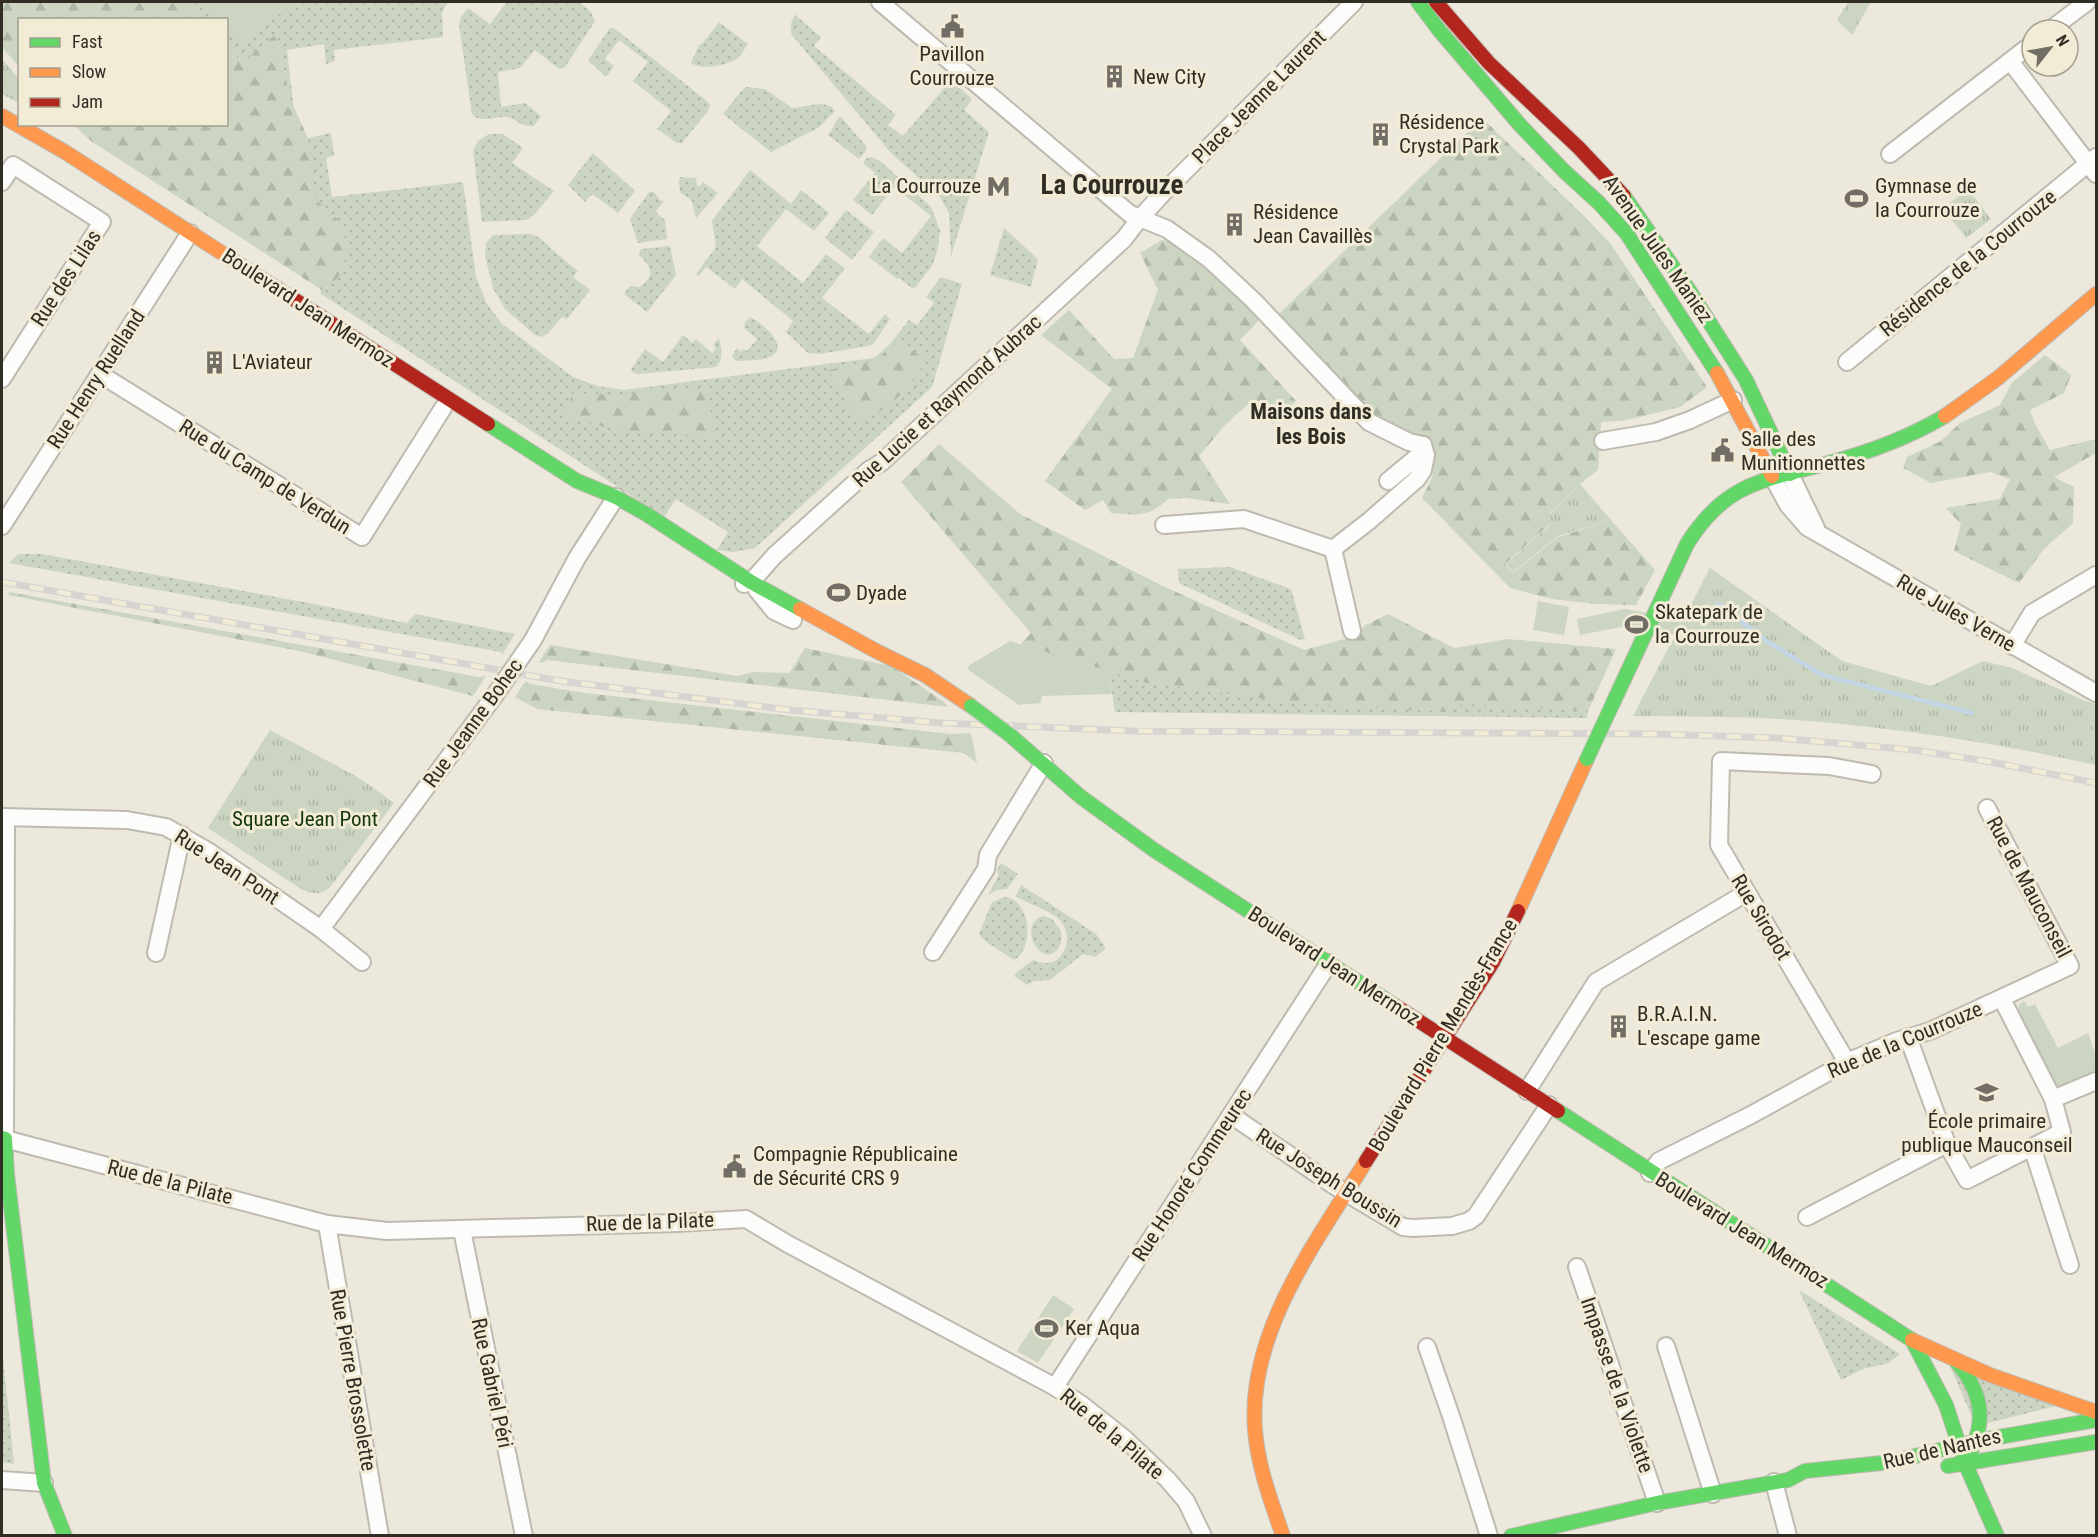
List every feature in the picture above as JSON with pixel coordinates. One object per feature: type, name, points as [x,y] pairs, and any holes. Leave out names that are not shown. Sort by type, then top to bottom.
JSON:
[{"type":"main road","name":"Avenue Jules Maniez","points":[[1418,2],[1520,125],[1627,234],[1733,400],[1772,476]]},
{"type":"main road","name":"Avenue Jules Maniez","points":[[1436,2],[1490,63],[1579,148],[1628,200],[1742,372],[1790,474]]},
{"type":"main road","name":"Boulevard Jean Mermoz","points":[[2,116],[18,125]]},
{"type":"main road","name":"Boulevard Jean Mermoz","points":[[20,126],[65,152],[186,238],[571,491],[646,514],[751,582],[876,651],[925,675],[1011,736],[1117,825],[1550,1105],[1915,1346],[1930,1358],[1941,1372],[1976,1441]]},
{"type":"main road","name":"Boulevard Jean Mermoz","points":[[2,129],[33,145],[186,238],[613,502],[624,518]]},
{"type":"main road","points":[[2075,311],[2097,286]]},
{"type":"main road","points":[[2075,311],[2097,294]]},
{"type":"main road","name":"Boulevard Pierre Mendès-France","points":[[1283,1536],[1262,1474],[1257,1440],[1256,1408],[1260,1367],[1271,1326],[1286,1293],[1506,938],[1686,546],[1710,512],[1741,489],[1772,476],[1790,474],[1880,447],[1938,420],[2001,374],[2075,311]]},
{"type":"main road","name":"Boulevard Jean Mermoz","points":[[728,586],[773,613],[876,651]]},
{"type":"main road","points":[[3,1139],[44,1483],[64,1536]]},
{"type":"main road","name":"Boulevard Jean Mermoz","points":[[1915,1346],[1946,1405],[1966,1464],[1997,1536]]},
{"type":"main road","points":[[1915,1346],[1951,1356],[1990,1375],[2097,1412]]},
{"type":"main road","points":[[1951,1356],[1972,1379],[1979,1397],[1980,1421],[1976,1441],[1966,1464]]},
{"type":"main road","name":"Rue de Nantes","points":[[1512,1536],[1657,1503],[1781,1481],[1805,1472],[1891,1462],[1959,1441],[1976,1441],[2097,1420]]},
{"type":"main road","points":[[1976,1441],[1986,1449],[2004,1455]]},
{"type":"main road","name":"Rue de Nantes","points":[[1930,1469],[2004,1455],[2095,1443]]},
{"type":"main road","name":"Rue de Nantes","points":[[1838,1482],[1906,1473]]},
{"type":"main road","name":"Rue de Nantes","points":[[1781,1481],[1808,1485]]},
{"type":"street","points":[[880,2],[1130,214],[1157,224],[1209,259],[1253,300],[1369,422],[1389,434],[1424,447]]},
{"type":"street","name":"Place Jeanne Laurent","points":[[1140,218],[1354,2]]},
{"type":"street","points":[[2066,18],[2087,2]]},
{"type":"street","points":[[1890,154],[2020,53]]},
{"type":"street","name":"Résidence de la Courrouze","points":[[1847,362],[2094,165],[2010,61]]},
{"type":"street","name":"Rue des Lilas","points":[[2,182],[13,165],[102,222],[2,379]]},
{"type":"street","name":"Rue Lucie et Raymond Aubrac","points":[[751,582],[774,556],[1071,289],[1124,239],[1140,218]]},
{"type":"street","points":[[1178,236],[1190,224]]},
{"type":"street","name":"Rue Henry Ruelland","points":[[2,526],[186,238]]},
{"type":"street","name":"Rue du Camp de Verdun","points":[[100,374],[362,537],[443,408]]},
{"type":"street","points":[[1604,441],[1656,432],[1690,420],[1733,400]]},
{"type":"street","points":[[1388,481],[1417,457],[1424,447]]},
{"type":"street","points":[[1333,549],[1370,521],[1417,479],[1423,470],[1424,447]]},
{"type":"street","points":[[1790,474],[1818,532]]},
{"type":"street","name":"Rue Jules Verne","points":[[1772,476],[1788,505],[1800,520],[2012,646],[2097,693]]},
{"type":"street","name":"Rue Jeanne Bohec","points":[[321,929],[495,695],[533,640],[577,558],[613,502]]},
{"type":"street","points":[[1164,525],[1244,519],[1333,549]]},
{"type":"street","name":"Boulevard Jean Mermoz","points":[[672,549],[682,550],[732,582],[741,585],[751,582],[774,611],[793,620]]},
{"type":"street","points":[[1333,549],[1352,632]]},
{"type":"street","points":[[2012,646],[2032,613],[2097,575]]},
{"type":"street","name":"Rue Sirodot","points":[[1847,1062],[1721,851],[1717,839],[1721,761],[1829,766],[1872,774]]},
{"type":"street","points":[[933,952],[986,869],[988,855],[1044,763]]},
{"type":"street","name":"Rue de Mauconseil","points":[[1987,808],[2070,966]]},
{"type":"street","points":[[3,1139],[4,817]]},
{"type":"street","name":"Rue Jean Pont","points":[[4,817],[127,820],[166,827],[182,835],[321,929],[362,962]]},
{"type":"street","points":[[156,953],[182,835]]},
{"type":"street","points":[[1527,1091],[1596,982],[1746,893]]},
{"type":"street","name":"Rue Honoré Commeurec","points":[[1055,1387],[1329,963]]},
{"type":"street","name":"Rue de la Courrouze","points":[[1650,1173],[1659,1161],[1751,1115],[1847,1062],[1908,1037],[1930,1031],[2070,966]]},
{"type":"street","points":[[1908,1037],[1947,1144],[1967,1180],[2062,1132],[2053,1099],[2002,999]]},
{"type":"street","points":[[2053,1099],[2097,1081]]},
{"type":"street","name":"Rue Joseph Boussin","points":[[1231,1115],[1348,1193],[1408,1228],[1452,1226],[1469,1221],[1483,1209],[1550,1105]]},
{"type":"street","name":"Rue de la Pilate","points":[[3,1139],[327,1224],[387,1231],[677,1223],[716,1213],[746,1219],[788,1244],[1055,1387],[1081,1404],[1124,1438],[1167,1479],[1186,1501],[1203,1536]]},
{"type":"street","points":[[1807,1217],[1947,1144]]},
{"type":"street","points":[[2032,1147],[2070,1265]]},
{"type":"street","name":"Rue Pierre Brossolette","points":[[327,1224],[380,1536]]},
{"type":"street","name":"Rue Gabriel Péri","points":[[462,1230],[524,1536]]},
{"type":"street","name":"Impasse de la Violette","points":[[1576,1267],[1657,1503]]},
{"type":"street","points":[[1666,1346],[1713,1494]]},
{"type":"street","points":[[1427,1347],[1489,1536]]},
{"type":"street","points":[[2,1480],[44,1483]]},
{"type":"street","points":[[1781,1481],[1788,1536]]},
{"type":"green space","points":[[2,2],[189,2],[204,18],[18,18],[18,66],[2,47]]},
{"type":"green space","points":[[189,2],[448,2],[442,12],[443,37],[334,50],[335,61],[326,64],[324,44],[287,50],[294,110],[289,97],[277,34],[242,63],[228,46],[228,18],[203,18]]},
{"type":"green space","points":[[204,2],[295,2],[240,46],[228,30],[228,18],[218,18]]},
{"type":"green space","points":[[507,2],[579,2],[590,11],[595,21],[565,67],[559,69],[535,50],[520,68],[498,72],[501,107],[525,103],[541,116],[534,126],[524,125],[510,118],[479,119],[472,114],[459,25],[461,17],[468,8],[490,24]]},
{"type":"green space","points":[[1848,2],[1871,2],[1852,35],[1837,20]]},
{"type":"green space","points":[[795,15],[821,37],[814,46],[896,115],[888,125],[903,136],[947,85],[945,83],[949,78],[972,99],[964,110],[989,132],[951,256],[949,213],[940,197],[891,153],[792,35],[791,25]]},
{"type":"green space","points":[[719,22],[748,44],[742,53],[735,60],[725,64],[707,67],[691,63],[699,45]]},
{"type":"green space","points":[[610,28],[615,29],[710,105],[708,111],[682,143],[677,143],[657,129],[671,111],[633,81],[648,62],[619,40],[605,59],[614,66],[606,77],[588,60]]},
{"type":"green space","points":[[277,33],[289,97],[308,138],[316,200],[343,224],[346,248],[344,270],[325,292],[91,141],[75,126],[228,126],[228,46],[242,63]]},
{"type":"green space","points":[[2,59],[18,78],[18,102],[2,94]]},
{"type":"green space","points":[[747,87],[765,89],[792,108],[821,104],[835,111],[818,128],[771,152],[723,114]]},
{"type":"green space","points":[[840,116],[866,146],[866,151],[859,159],[828,135]]},
{"type":"green space","points":[[1482,118],[1610,243],[1707,387],[1680,407],[1622,421],[1601,422],[1598,470],[1550,513],[1550,524],[1505,564],[1513,573],[1558,537],[1611,520],[1655,570],[1636,605],[1596,604],[1552,599],[1510,588],[1422,498],[1434,469],[1432,450],[1408,440],[1375,415],[1279,314]]},
{"type":"green space","points":[[296,126],[308,138],[331,133],[334,155],[326,158],[332,197],[463,182],[476,277],[487,304],[502,324],[573,377],[597,386],[624,390],[874,358],[890,344],[909,320],[917,325],[934,303],[926,297],[941,277],[962,284],[932,387],[755,548],[733,552],[717,550],[728,532],[676,499],[664,517],[321,294],[309,179]]},
{"type":"green space","points":[[489,134],[503,134],[523,148],[512,163],[554,191],[527,220],[482,222],[473,150],[478,141]]},
{"type":"green space","points":[[593,153],[635,191],[618,213],[592,194],[585,202],[568,185]]},
{"type":"green space","points":[[871,157],[880,161],[931,207],[940,230],[933,264],[916,287],[912,288],[899,278],[897,279],[869,257],[883,238],[902,253],[931,216],[894,187],[872,215],[853,200],[875,173],[863,163]]},
{"type":"green space","points":[[750,170],[791,204],[801,190],[829,213],[814,231],[786,209],[757,246],[803,283],[826,254],[845,269],[822,298],[869,334],[885,314],[890,319],[874,343],[869,346],[819,354],[808,353],[786,332],[793,321],[742,279],[735,289],[706,267],[699,276],[696,274],[716,247],[712,221]]},
{"type":"green space","points":[[680,177],[696,178],[697,186],[703,182],[718,193],[696,218],[692,201],[680,192]]},
{"type":"green space","points":[[1968,189],[1991,219],[1966,238],[1943,208]]},
{"type":"green space","points":[[649,192],[654,192],[661,201],[664,201],[656,211],[665,220],[667,239],[638,243],[630,219]]},
{"type":"green space","points":[[846,210],[874,232],[852,260],[825,238]]},
{"type":"green space","points":[[1004,228],[1038,259],[1031,287],[990,275]]},
{"type":"green space","points":[[531,234],[540,238],[578,271],[573,277],[590,290],[567,319],[562,317],[542,337],[535,335],[505,309],[493,288],[485,256],[486,243],[493,235]]},
{"type":"green space","points":[[1162,240],[1175,245],[1202,262],[1262,317],[1240,340],[1296,401],[1273,424],[1249,403],[1225,425],[1199,456],[1230,504],[1186,498],[1168,499],[1148,512],[1128,514],[1111,513],[1103,500],[1085,510],[1045,481],[1112,389],[1041,335],[1069,310],[1114,359],[1133,358],[1158,290],[1140,253]]},
{"type":"green space","points":[[670,246],[676,275],[647,312],[624,294],[630,286],[640,287],[649,278],[649,267],[639,254],[641,249]]},
{"type":"green space","points":[[750,317],[767,329],[778,348],[776,353],[769,357],[736,361],[732,356],[737,348],[741,352],[743,349],[747,351],[757,339],[744,328],[745,322]]},
{"type":"green space","points":[[683,335],[692,343],[696,339],[712,353],[716,349],[713,345],[719,338],[721,357],[719,364],[716,367],[639,374],[634,373],[631,369],[645,349],[663,362]]},
{"type":"green space","points":[[895,340],[926,359],[906,389],[890,404],[860,425],[828,370],[877,361]]},
{"type":"green space","points":[[2045,355],[2071,375],[2064,393],[2030,410],[2035,424],[2050,450],[2096,439],[2096,453],[2054,477],[2074,487],[2073,523],[2043,550],[2019,583],[1954,551],[1961,524],[1946,508],[2000,499],[2010,479],[1990,472],[1931,483],[1903,468],[1907,457],[1941,441],[1960,423],[2000,405],[2012,383]]},
{"type":"green space","points":[[677,389],[708,389],[714,437],[612,429],[564,416],[573,393],[618,395]]},
{"type":"green space","points":[[939,444],[1020,514],[1165,587],[1304,650],[1359,635],[1364,626],[1388,614],[1454,648],[1508,639],[1616,649],[1588,711],[1463,704],[1449,712],[1305,704],[1147,683],[1020,645],[1031,633],[901,482]]},
{"type":"green space","points":[[1580,484],[1611,520],[1558,536],[1513,572],[1506,564],[1550,525],[1550,514]]},
{"type":"green space","points":[[18,554],[42,554],[407,623],[415,614],[515,634],[502,655],[501,652],[9,563]]},
{"type":"green space","points":[[1230,567],[1291,589],[1305,639],[1300,640],[1179,583],[1178,569]]},
{"type":"green space","points":[[1710,568],[1842,661],[1931,686],[1983,661],[2012,668],[2096,704],[2096,765],[1979,742],[1860,726],[1762,718],[1633,716]]},
{"type":"green space","points":[[9,592],[479,677],[486,676],[473,696],[304,652],[8,595]]},
{"type":"green space","points":[[1538,601],[1569,607],[1564,635],[1533,630]]},
{"type":"green space","name":"Skatepark de la Courrouze","points":[[1625,609],[1697,622],[1694,639],[1627,626],[1580,635],[1577,619]]},
{"type":"green space","points":[[1010,641],[1109,671],[1112,694],[1042,696],[1041,703],[1019,705],[967,669]]},
{"type":"green space","points":[[550,645],[738,676],[753,672],[789,673],[805,648],[891,666],[948,707],[547,660],[543,663],[539,662]]},
{"type":"green space","points":[[1109,671],[1147,683],[1588,711],[1587,718],[1115,712]]},
{"type":"green space","points":[[526,681],[530,684],[585,693],[951,734],[971,733],[977,763],[964,753],[537,709],[515,697]]},
{"type":"green space","name":"Square Jean Pont","points":[[270,730],[361,779],[394,803],[331,886],[320,893],[301,889],[208,828]]},
{"type":"green space","points":[[1001,863],[1018,874],[1007,889],[997,890],[988,895],[999,875],[997,870]]},
{"type":"green space","points":[[1021,885],[1096,934],[1105,949],[1095,957],[1083,954],[1050,980],[1034,981],[1027,985],[1014,976],[1033,960],[1047,963],[1057,960],[1067,942],[1066,930],[1056,917],[1016,896]]},
{"type":"green space","points":[[1005,897],[1014,900],[1020,906],[1027,925],[1025,946],[1014,960],[985,941],[979,934],[992,902]]},
{"type":"green space","points":[[1043,916],[1052,919],[1061,931],[1060,945],[1051,954],[1044,954],[1038,950],[1031,935],[1035,921]]},
{"type":"green space","points":[[2024,1001],[2028,1007],[2035,1004],[2058,1048],[2088,1033],[2096,1056],[2096,1072],[2055,1089],[2017,1010]]},
{"type":"green space","points":[[1799,1290],[1900,1354],[1889,1363],[1863,1369],[1841,1380]]},
{"type":"green space","name":"Ker Aqua","points":[[1053,1295],[1074,1309],[1038,1363],[1017,1351]]},
{"type":"green space","points":[[2,1348],[14,1464],[2,1462]]},
{"type":"green space","points":[[1949,1364],[2060,1405],[1976,1426]]},
{"type":"waterway","points":[[1718,604],[1768,642],[1822,675],[1972,713]]},
{"type":"railway","points":[[2,582],[561,681],[790,710],[942,723],[1133,731],[1655,734],[1778,738],[1914,750],[1991,762],[2096,783]]},
{"type":"traffic: fast","points":[[1418,2],[1520,125],[1627,234],[1717,373]]},
{"type":"traffic: fast","points":[[1624,196],[1689,290],[1746,380],[1790,474]]},
{"type":"traffic: fast","points":[[1613,703],[1687,544],[1716,508],[1731,496],[1764,481],[1872,450],[1945,416]]},
{"type":"traffic: fast","points":[[488,424],[577,481],[616,497],[646,514],[751,582],[800,609]]},
{"type":"traffic: fast","points":[[1587,759],[1613,703]]},
{"type":"traffic: fast","points":[[971,706],[1011,736]]},
{"type":"traffic: fast","points":[[1011,736],[1081,797],[1154,850],[1394,1005]]},
{"type":"traffic: fast","points":[[1558,1111],[1912,1340],[1946,1405],[1965,1463]]},
{"type":"traffic: fast","points":[[2,1138],[5,1139],[7,1174],[44,1483],[65,1536]]},
{"type":"traffic: fast","points":[[1955,1360],[1971,1382],[1979,1405],[1978,1429],[1969,1455]]},
{"type":"traffic: fast","points":[[1511,1536],[1657,1503],[1788,1480],[1805,1471],[1891,1462],[1976,1441],[2096,1420]]},
{"type":"traffic: fast","points":[[1948,1466],[2096,1442]]},
{"type":"traffic: fast","points":[[1965,1463],[1997,1536]]},
{"type":"traffic: slow","points":[[2,116],[18,125]]},
{"type":"traffic: slow","points":[[20,126],[65,152],[253,273]]},
{"type":"traffic: slow","points":[[1945,416],[1998,378],[2096,294]]},
{"type":"traffic: slow","points":[[1717,373],[1772,476]]},
{"type":"traffic: slow","points":[[800,609],[925,675],[971,706]]},
{"type":"traffic: slow","points":[[1518,911],[1587,759]]},
{"type":"traffic: slow","points":[[1283,1536],[1266,1484],[1255,1430],[1255,1394],[1262,1358],[1289,1289],[1307,1255],[1366,1161]]},
{"type":"traffic: slow","points":[[1912,1340],[1990,1375],[2096,1412]]},
{"type":"traffic: jam","points":[[1436,2],[1489,63],[1579,148],[1624,196]]},
{"type":"traffic: jam","points":[[253,273],[488,424]]},
{"type":"traffic: jam","points":[[1366,1161],[1493,962],[1518,911]]},
{"type":"traffic: jam","points":[[1394,1005],[1558,1111]]},
{"type":"place","name":"Pavillon Courrouze","points":[[952,26]]},
{"type":"place","name":"New City","points":[[1115,77]]},
{"type":"place","name":"Résidence Crystal Park","points":[[1381,134]]},
{"type":"place","name":"La Courrouze","points":[[999,186]]},
{"type":"place","name":"Gymnase de la Courrouze","points":[[1857,198]]},
{"type":"place","name":"Résidence Jean Cavaillès","points":[[1235,224]]},
{"type":"place","name":"L'Aviateur","points":[[214,362]]},
{"type":"place","name":"Salle des Munitionnettes","points":[[1723,451]]},
{"type":"place","name":"Dyade","points":[[838,593]]},
{"type":"place","name":"Skatepark de la Courrouze","points":[[1637,624]]},
{"type":"place","name":"B.R.A.I.N. L'escape game","points":[[1619,1026]]},
{"type":"place","name":"École primaire publique Mauconseil","points":[[1987,1093]]},
{"type":"place","name":"Compagnie Républicaine de Sécurité CRS 9","points":[[735,1166]]},
{"type":"place","name":"Ker Aqua","points":[[1047,1328]]},
{"type":"district","name":"La Courrouze","points":[[1112,185]]},
{"type":"district","name":"Maisons dans les Bois","points":[[1311,424]]}]
